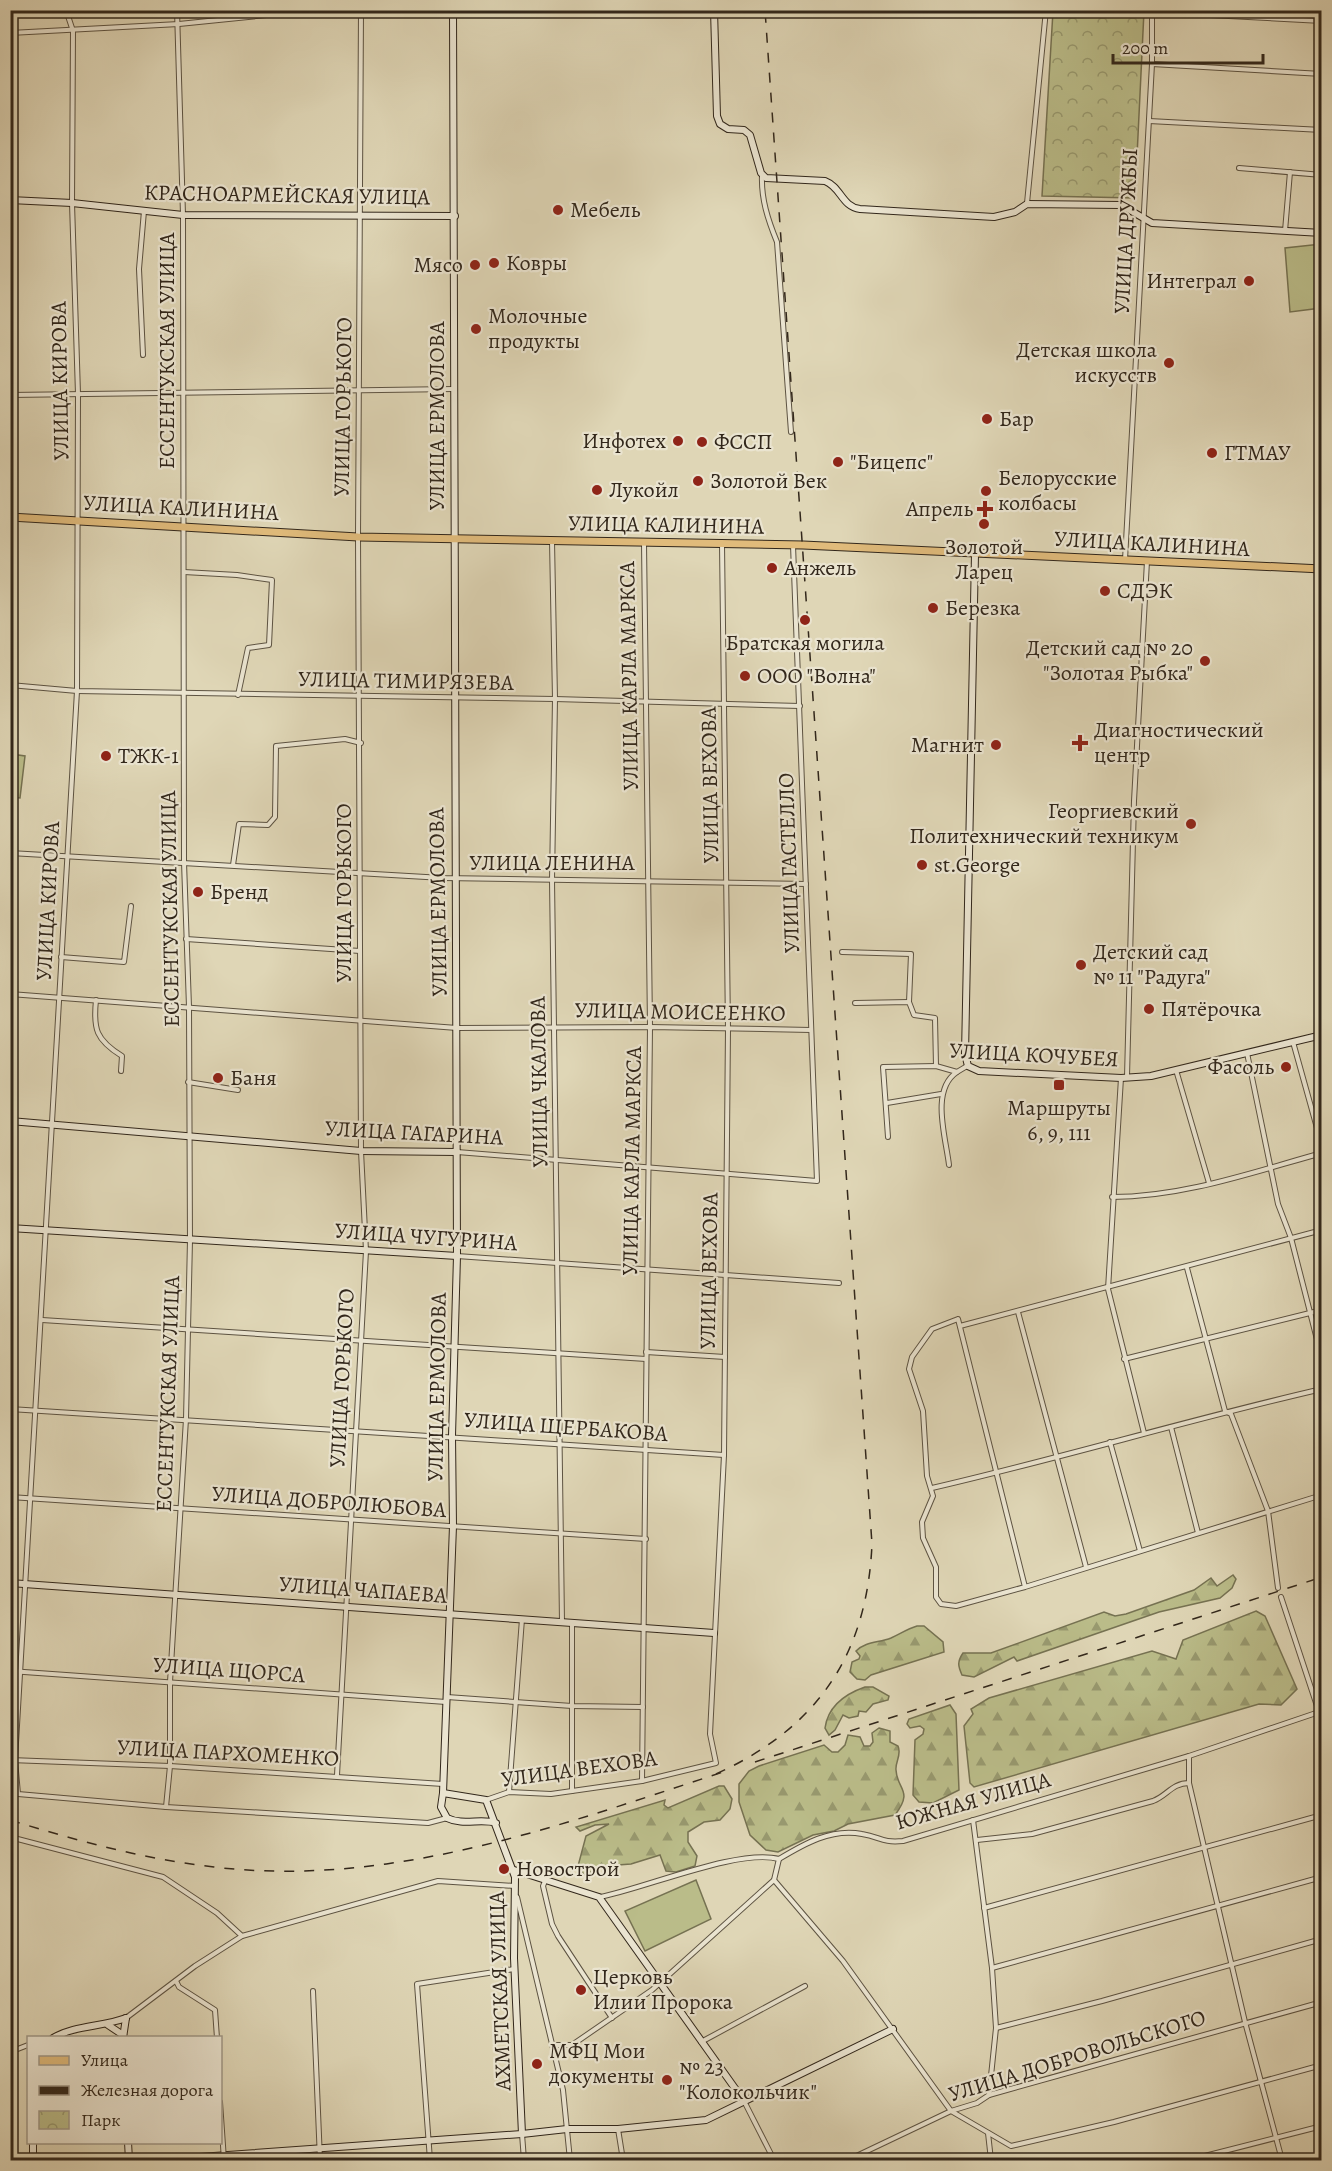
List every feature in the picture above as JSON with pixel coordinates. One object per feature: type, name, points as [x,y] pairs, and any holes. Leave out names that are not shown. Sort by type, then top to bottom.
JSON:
[{"type":"main road","name":"УЛИЦА КАЛИНИНА","points":[[10,517],[183,525],[358,537],[792,545],[1322,569]]},
{"type":"street","name":"УЛИЦА КИРОВА","points":[[66,10],[73,31],[72,203],[78,394],[77,691],[45,1231],[42,1320],[13,1760],[18,1794],[166,1807]]},
{"type":"street","name":"ЕССЕНТУКСКАЯ УЛИЦА","points":[[166,1807],[170,1766],[170,1682],[186,1419],[190,1240],[189,1007],[184,862],[185,393],[177,10]]},
{"type":"street","points":[[10,33],[178,24],[316,10]]},
{"type":"street","name":"УЛИЦА ГОРЬКОГО","points":[[337,1775],[366,1251],[361,1150],[361,697],[358,537],[361,390],[362,10]]},
{"type":"street","name":"УЛИЦА ЕРМОЛОВА","points":[[447,1818],[441,1807],[453,1526],[452,1436],[457,1256],[453,10]]},
{"type":"street","points":[[714,10],[717,116],[720,124],[728,129],[744,130],[750,135],[762,174],[761,189],[767,217],[777,242],[791,432]]},
{"type":"street","points":[[1027,204],[1046,10]]},
{"type":"street","points":[[1152,11],[1322,21]]},
{"type":"street","name":"УЛИЦА ДРУЖБЫ","points":[[1125,560],[1152,64],[1152,11]]},
{"type":"street","points":[[1152,64],[1322,74]]},
{"type":"street","points":[[1148,120],[1322,130]]},
{"type":"street","points":[[1239,168],[1322,175]]},
{"type":"street","points":[[1286,231],[1290,172]]},
{"type":"street","points":[[762,174],[770,180],[832,184],[846,204],[860,209],[994,217],[1015,212],[1027,204],[1121,205],[1152,223],[1322,233]]},
{"type":"street","name":"КРАСНОАРМЕЙСКАЯ УЛИЦА","points":[[10,200],[72,203],[183,215],[455,216]]},
{"type":"street","points":[[143,355],[139,262],[144,211]]},
{"type":"street","points":[[10,395],[455,388]]},
{"type":"street","name":"УЛИЦА ЧКАЛОВА","points":[[552,541],[555,699],[552,880],[556,1028],[562,1622]]},
{"type":"street","name":"УЛИЦА КАРЛА МАРКСА","points":[[642,1781],[650,1027],[644,542]]},
{"type":"street","name":"УЛИЦА ВЕХОВА","points":[[486,1800],[509,1791],[551,1794],[642,1781],[716,1763],[710,1734],[724,1455],[728,1029],[722,544]]},
{"type":"street","name":"УЛИЦА ГАСТЕЛЛО","points":[[792,545],[817,1181]]},
{"type":"street","points":[[968,1066],[965,1054],[975,554]]},
{"type":"street","points":[[1144,1433],[1108,1289],[1112,1197],[1124,1078],[1134,812],[1147,561]]},
{"type":"street","points":[[184,572],[237,574],[272,580],[269,645],[248,648],[238,695]]},
{"type":"street","name":"УЛИЦА ТИМИРЯЗЕВА","points":[[10,685],[77,691],[185,694],[725,702],[800,706]]},
{"type":"street","points":[[233,865],[239,824],[268,825],[274,818],[276,746],[345,739],[361,743]]},
{"type":"street","name":"УЛИЦА ЛЕНИНА","points":[[10,853],[456,879],[806,884]]},
{"type":"street","points":[[61,957],[124,962],[130,906]]},
{"type":"street","points":[[186,939],[360,951]]},
{"type":"street","points":[[842,952],[911,954],[909,1002],[914,1015],[935,1018],[936,1066]]},
{"type":"street","name":"УЛИЦА МОИСЕЕНКО","points":[[10,994],[457,1028],[650,1027],[811,1030]]},
{"type":"street","points":[[96,1000],[95,1028],[110,1049],[122,1056],[121,1071]]},
{"type":"street","points":[[855,1003],[909,1002]]},
{"type":"street","name":"УЛИЦА КОЧУБЕЯ","points":[[887,1103],[883,1067],[936,1066],[957,1072],[968,1066],[979,1071],[1124,1078],[1176,1070],[1322,1035]]},
{"type":"street","points":[[1293,1042],[1322,1146]]},
{"type":"street","points":[[1247,1053],[1278,1204],[1291,1238],[1322,1359]]},
{"type":"street","points":[[1176,1070],[1209,1183]]},
{"type":"street","points":[[949,1165],[941,1094],[950,1077],[957,1072]]},
{"type":"street","points":[[189,1082],[238,1090]]},
{"type":"street","points":[[888,1137],[887,1103],[941,1094]]},
{"type":"street","name":"УЛИЦА ГАГАРИНА","points":[[10,1121],[361,1150],[457,1152],[817,1181]]},
{"type":"street","points":[[1112,1197],[1141,1197],[1209,1183],[1322,1153]]},
{"type":"street","name":"УЛИЦА ЧУГУРИНА","points":[[10,1228],[839,1283]]},
{"type":"street","points":[[960,1326],[1108,1289],[1322,1230]]},
{"type":"street","points":[[1187,1268],[1225,1411],[1231,1414],[1268,1510],[1278,1588]]},
{"type":"street","points":[[1124,1359],[1322,1310]]},
{"type":"street","points":[[1018,1312],[1086,1567]]},
{"type":"street","points":[[1025,1587],[958,1319],[932,1329],[912,1357],[909,1369],[922,1411],[927,1476],[933,1496],[922,1522],[923,1538],[936,1567],[936,1597],[941,1604],[956,1606],[1025,1587],[1322,1495]]},
{"type":"street","points":[[42,1320],[646,1359]]},
{"type":"street","points":[[646,1352],[725,1357]]},
{"type":"street","points":[[932,1488],[1058,1457],[1225,1411],[1322,1389]]},
{"type":"street","name":"УЛИЦА ЩЕРБАКОВА","points":[[10,1409],[646,1448],[724,1455]]},
{"type":"street","points":[[1171,1427],[1198,1533]]},
{"type":"street","points":[[1110,1442],[1140,1551]]},
{"type":"street","name":"УЛИЦА ДОБРОЛЮБОВА","points":[[10,1497],[646,1539]]},
{"type":"street","name":"УЛИЦА ЧАПАЕВА","points":[[10,1583],[714,1633]]},
{"type":"street","points":[[1281,1597],[1320,1711]]},
{"type":"street","points":[[509,1791],[522,1619]]},
{"type":"street","points":[[572,1623],[572,1791]]},
{"type":"street","name":"УЛИЦА ЩОРСА","points":[[10,1671],[341,1694],[572,1706],[643,1707]]},
{"type":"street","name":"ЮЖНАЯ УЛИЦА","points":[[779,1859],[813,1838],[862,1833],[885,1842],[903,1840],[1189,1756],[1320,1711]]},
{"type":"street","points":[[1189,1756],[1189,1783],[1245,2022],[1282,2160]]},
{"type":"street","name":"УЛИЦА ПАРХОМЕНКО","points":[[13,1760],[337,1775],[443,1784]]},
{"type":"street","points":[[977,1840],[1032,1834],[1153,1801],[1165,1796],[1174,1785],[1189,1783]]},
{"type":"street","points":[[443,1793],[486,1800]]},
{"type":"street","name":"АХМЕТСКАЯ УЛИЦА","points":[[486,1800],[511,1869],[514,1888],[514,1968],[524,2160]]},
{"type":"street","points":[[166,1807],[428,1823],[447,1818],[457,1821],[488,1820],[496,1823]]},
{"type":"street","points":[[984,1908],[1322,1815]]},
{"type":"street","points":[[973,1820],[992,1968],[996,2028],[989,2096]]},
{"type":"street","points":[[10,1837],[163,1877],[218,1913],[242,1936]]},
{"type":"street","points":[[511,1869],[599,1897],[630,1891],[725,1862],[766,1856],[779,1859],[774,1880],[658,1982],[652,1990],[572,2045],[553,2045]]},
{"type":"street","points":[[992,1968],[1322,1877]]},
{"type":"street","points":[[774,1880],[843,1961],[951,2110],[1015,2147],[1322,2065]]},
{"type":"street","points":[[55,2036],[66,2031],[108,2025],[126,2018],[242,1936],[438,1881],[514,1888],[563,2090],[570,2160]]},
{"type":"street","points":[[545,1881],[543,1886],[552,1924],[612,2018]]},
{"type":"street","points":[[599,1897],[744,2102],[774,2160]]},
{"type":"street","points":[[996,2028],[1322,1939]]},
{"type":"street","points":[[430,2160],[417,1983],[514,1968]]},
{"type":"street","points":[[176,1981],[179,1987],[215,2010],[217,2036]]},
{"type":"street","points":[[700,2042],[805,1986]]},
{"type":"street","points":[[313,1991],[320,2160]]},
{"type":"street","name":"УЛИЦА ДОБРОВОЛЬСКОГО","points":[[848,2160],[951,2110],[977,2103],[989,2096],[1322,2002]]},
{"type":"street","points":[[108,2025],[123,2036],[126,2018]]},
{"type":"street","points":[[157,2160],[224,2159],[320,2149],[522,2134],[567,2128],[618,2129],[705,2120],[893,2029]]},
{"type":"street","points":[[10,2052],[27,2045]]},
{"type":"street","points":[[1189,2160],[1322,2126]]},
{"type":"street","points":[[618,2129],[623,2160]]},
{"type":"street","points":[[222,2130],[224,2159]]},
{"type":"street","points":[[988,2133],[991,2160]]},
{"type":"street","points":[[33,2144],[33,2160]]},
{"type":"street","points":[[128,2144],[129,2160]]},
{"type":"green space","points":[[1053,11],[1144,11],[1135,198],[1042,196]]},
{"type":"green space","points":[[1321,244],[1321,308],[1290,312],[1285,248]]},
{"type":"green space","points":[[11,754],[25,756],[20,798],[11,797]]},
{"type":"green space","points":[[1233,1575],[1236,1579],[1232,1588],[1220,1598],[1159,1612],[1017,1661],[1014,1657],[974,1677],[962,1675],[959,1662],[963,1653],[991,1653],[1104,1612],[1115,1616],[1126,1614],[1194,1590],[1211,1578],[1217,1586]]},
{"type":"green space","points":[[1256,1611],[1265,1616],[1297,1689],[1281,1705],[1259,1704],[974,1787],[970,1783],[964,1726],[973,1714],[971,1709],[989,1698],[1152,1651],[1176,1659],[1183,1640]]},
{"type":"green space","points":[[917,1626],[924,1626],[943,1642],[944,1652],[871,1675],[865,1680],[857,1679],[850,1672],[852,1662],[859,1659],[860,1656],[856,1651],[860,1648],[891,1638]]},
{"type":"green space","points":[[865,1687],[873,1687],[889,1696],[888,1700],[873,1704],[866,1712],[859,1711],[858,1716],[849,1718],[843,1715],[835,1730],[829,1735],[825,1728],[834,1707],[844,1697]]},
{"type":"green space","points":[[950,1705],[956,1714],[959,1790],[933,1803],[919,1802],[913,1795],[915,1740],[923,1734],[924,1729],[920,1726],[910,1728],[907,1724],[909,1719]]},
{"type":"green space","points":[[879,1728],[890,1731],[890,1742],[899,1749],[896,1770],[904,1795],[901,1807],[895,1815],[848,1824],[834,1831],[813,1835],[778,1852],[766,1850],[750,1835],[739,1802],[739,1784],[749,1771],[824,1745],[832,1752],[838,1752],[845,1745],[848,1735],[860,1737],[864,1746],[870,1746],[873,1742],[872,1733]]},
{"type":"green space","points":[[719,1786],[724,1786],[732,1799],[730,1809],[720,1820],[704,1822],[688,1832],[688,1842],[697,1856],[695,1866],[676,1872],[666,1871],[660,1855],[631,1864],[604,1866],[584,1875],[578,1866],[586,1836],[609,1824],[595,1825],[580,1831],[576,1827],[665,1800],[664,1805],[668,1808]]},
{"type":"green space","points":[[696,1880],[711,1919],[645,1951],[625,1911]]},
{"type":"railway","points":[[716,1774],[751,1756],[782,1734],[808,1711],[830,1684],[847,1654],[860,1621],[868,1584],[872,1544],[765,10]]},
{"type":"railway","points":[[755,1762],[1322,1577]]},
{"type":"railway","points":[[10,1820],[111,1848],[188,1864],[280,1871],[345,1869],[473,1848],[599,1813],[723,1772]]},
{"type":"place","name":"Мебель","points":[[558,210]]},
{"type":"place","name":"Ковры","points":[[494,263]]},
{"type":"place","name":"Мясо","points":[[475,265]]},
{"type":"place","name":"Интеграл","points":[[1249,281]]},
{"type":"place","name":"Молочные продукты","points":[[476,329]]},
{"type":"place","name":"Детская школа искусств","points":[[1169,363]]},
{"type":"place","name":"Бар","points":[[987,419]]},
{"type":"place","name":"Инфотех","points":[[678,441]]},
{"type":"place","name":"ФССП","points":[[702,442]]},
{"type":"place","name":"ГТМАУ","points":[[1212,453]]},
{"type":"place","name":"\"Бицепс\"","points":[[838,462]]},
{"type":"place","name":"Золотой Век","points":[[698,481]]},
{"type":"place","name":"Лукойл","points":[[597,490]]},
{"type":"place","name":"Белорусские колбасы","points":[[986,491]]},
{"type":"place","name":"Апрель","points":[[985,509]]},
{"type":"place","name":"Золотой Ларец","points":[[984,524]]},
{"type":"place","name":"Анжель","points":[[772,568]]},
{"type":"place","name":"СДЭК","points":[[1105,591]]},
{"type":"place","name":"Березка","points":[[933,608]]},
{"type":"place","name":"Братская могила","points":[[805,620]]},
{"type":"place","name":"Детский сад № 20 \"Золотая Рыбка\"","points":[[1205,661]]},
{"type":"place","name":"ООО \"Волна\"","points":[[745,676]]},
{"type":"place","name":"Диагностический центр","points":[[1080,743]]},
{"type":"place","name":"Магнит","points":[[996,745]]},
{"type":"place","name":"ТЖК-1","points":[[106,756]]},
{"type":"place","name":"Георгиевский Политехнический техникум","points":[[1191,824]]},
{"type":"place","name":"st.George","points":[[922,865]]},
{"type":"place","name":"Бренд","points":[[198,892]]},
{"type":"place","name":"Детский сад № 11 \"Радуга\"","points":[[1081,965]]},
{"type":"place","name":"Пятёрочка","points":[[1149,1009]]},
{"type":"place","name":"Фасоль","points":[[1286,1067]]},
{"type":"place","name":"Баня","points":[[218,1078]]},
{"type":"place","name":"Маршруты 6, 9, 111","points":[[1059,1085]]},
{"type":"place","name":"Новострой","points":[[504,1869]]},
{"type":"place","name":"Церковь Илии Пророка","points":[[581,1990]]},
{"type":"place","name":"МФЦ Мои документы","points":[[537,2064]]},
{"type":"place","name":"№ 23 \"Колокольчик\"","points":[[667,2080]]}]
